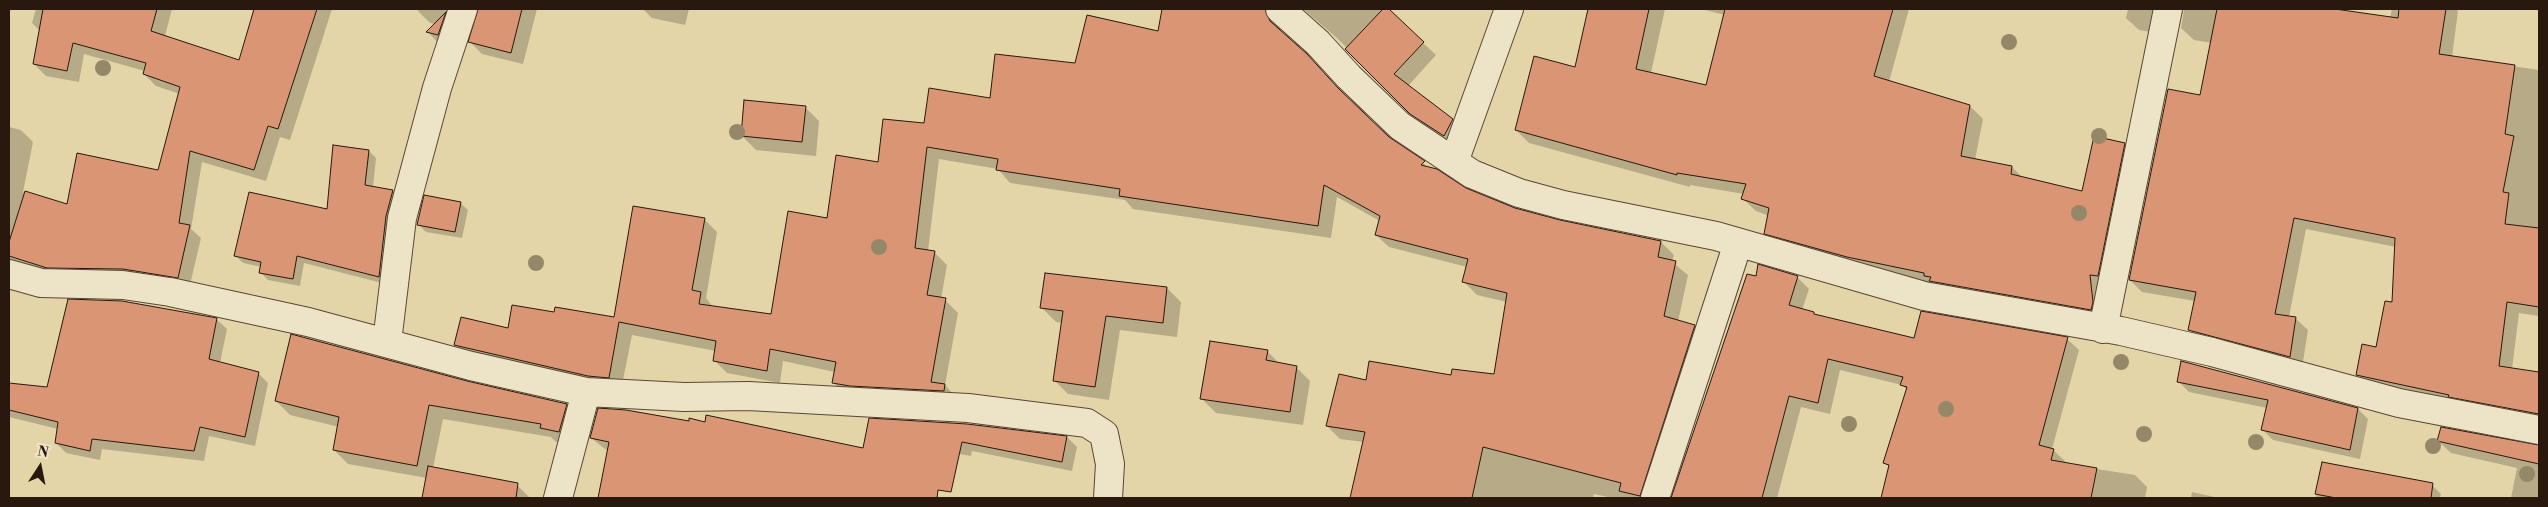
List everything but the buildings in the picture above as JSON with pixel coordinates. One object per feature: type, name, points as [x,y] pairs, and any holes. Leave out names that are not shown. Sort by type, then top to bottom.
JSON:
[{"type":"street","points":[[387,342],[402,218],[437,88],[463,9]]},
{"type":"street","points":[[1280,9],[1318,42],[1349,77],[1400,126],[1472,174],[1519,193],[1563,206],[1738,243],[1924,296],[2103,328],[2212,352],[2399,403],[2539,430]]},
{"type":"street","points":[[1454,162],[1509,9]]},
{"type":"street","points":[[2103,328],[2168,9]]},
{"type":"street","points":[[1655,498],[1738,243]]},
{"type":"street","points":[[9,274],[42,283],[123,285],[170,292],[308,322],[471,366],[586,392],[684,397],[748,396],[968,408],[1087,423],[1104,434],[1110,464],[1108,498]]},
{"type":"street","points":[[558,498],[586,392]]}]
